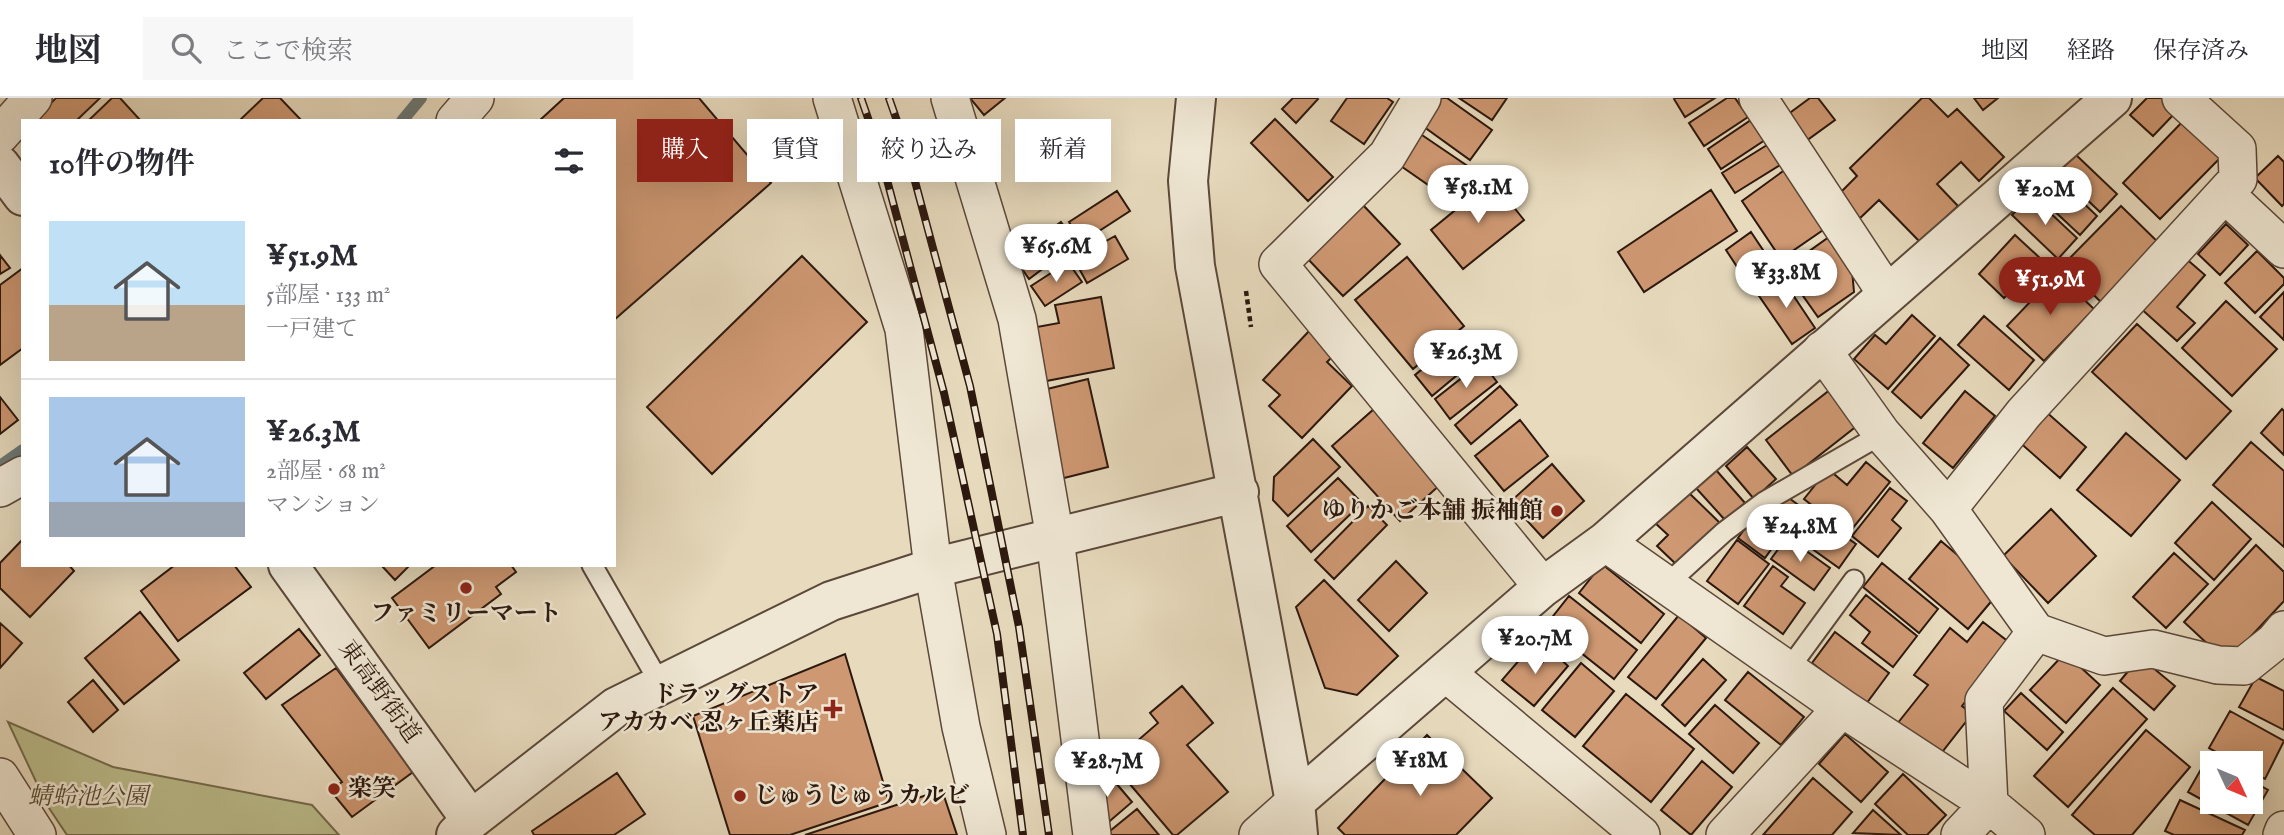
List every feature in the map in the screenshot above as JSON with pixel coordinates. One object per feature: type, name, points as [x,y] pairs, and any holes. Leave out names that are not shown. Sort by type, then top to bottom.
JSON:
[{"type":"street","points":[[0,135],[33,98]]},
{"type":"street","points":[[457,119],[475,98]]},
{"type":"street","points":[[832,98],[904,329],[933,568],[961,727],[987,835]]},
{"type":"street","points":[[950,98],[1017,319],[1055,538],[1092,835]]},
{"type":"street","points":[[1196,98],[1188,181],[1195,266],[1296,819]]},
{"type":"street","points":[[1422,98],[1387,156],[1278,264],[1543,587]]},
{"type":"street","points":[[1758,98],[1886,294]]},
{"type":"street","points":[[1258,835],[1296,819],[1445,672],[1543,587],[1605,542],[2112,98]]},
{"type":"street","points":[[1948,509],[2024,413],[2238,179],[2237,149],[2180,98]]},
{"type":"street","points":[[0,165],[21,193]]},
{"type":"street","points":[[2225,194],[2284,249]]},
{"type":"street","points":[[1822,350],[1882,434],[1948,509],[2036,632],[2104,656],[2154,649],[2218,665],[2244,666],[2281,640]]},
{"type":"street","points":[[0,488],[21,476]]},
{"type":"street","points":[[469,830],[617,707],[831,601],[933,568],[1238,492]]},
{"type":"street","points":[[1605,542],[1842,708],[1989,804],[2026,835]]},
{"type":"street","name":"東高野街道","points":[[289,567],[469,830]]},
{"type":"street","points":[[1960,835],[1989,804],[1984,701],[2036,632]]},
{"type":"street","points":[[1445,672],[1641,835]]},
{"type":"street","points":[[1725,835],[1842,708]]},
{"type":"street","points":[[2,786],[37,835]]},
{"type":"lane","points":[[1666,584],[1724,532],[1764,502],[1882,434]]},
{"type":"lane","points":[[593,567],[661,685]]},
{"type":"lane","points":[[1788,670],[1854,580]]},
{"type":"green space","name":"蜻蛉池公園","points":[[8,722],[113,767],[312,805],[339,835],[67,835],[47,805]]},
{"type":"building","points":[[56,98],[100,98],[78,119],[35,119]]},
{"type":"building","points":[[112,98],[120,98],[139,119],[90,119]]},
{"type":"building","points":[[263,98],[280,98],[300,119],[241,119]]},
{"type":"building","points":[[564,98],[699,98],[717,119],[637,119],[637,182],[733,182],[733,138],[747,155],[747,182],[771,183],[616,318],[616,119],[541,119]]},
{"type":"building","points":[[970,98],[1005,98],[984,115]]},
{"type":"building","points":[[1293,98],[1318,99],[1296,123],[1282,109]]},
{"type":"building","points":[[1347,98],[1387,98],[1393,102],[1364,144],[1331,121]]},
{"type":"building","points":[[1438,98],[1447,98],[1492,130],[1470,160],[1420,124]]},
{"type":"building","points":[[1459,98],[1507,98],[1492,120]]},
{"type":"building","points":[[1675,98],[1715,98],[1685,117]]},
{"type":"building","points":[[1727,98],[1735,98],[1748,117],[1704,146],[1689,123]]},
{"type":"building","points":[[1810,98],[1818,98],[1835,120],[1806,141],[1787,115]]},
{"type":"building","points":[[1922,98],[1929,98],[1948,117],[1957,109],[2004,157],[1979,181],[1961,162],[1937,184],[1958,206],[1920,242],[1879,200],[1857,221],[1835,198],[1857,176],[1850,168]]},
{"type":"building","points":[[1974,98],[1998,98],[1983,110]]},
{"type":"building","points":[[2147,98],[2163,98],[2177,111],[2153,136],[2130,115]]},
{"type":"building","points":[[2187,117],[2224,154],[2160,219],[2123,183]]},
{"type":"building","points":[[1275,119],[1333,177],[1308,201],[1251,143]]},
{"type":"building","points":[[1751,120],[1765,140],[1721,169],[1708,149]]},
{"type":"building","points":[[1419,133],[1469,167],[1447,198],[1398,164]]},
{"type":"building","points":[[1767,145],[1780,165],[1735,193],[1722,173]]},
{"type":"building","points":[[2074,153],[2117,194],[2100,212],[2057,171]]},
{"type":"building","points":[[2278,156],[2284,162],[2282,206],[2255,178]]},
{"type":"building","points":[[1786,169],[1826,228],[1781,259],[1742,201]]},
{"type":"building","points":[[2053,174],[2097,216],[2080,235],[2035,193]]},
{"type":"building","points":[[1492,180],[1524,220],[1463,269],[1431,230]]},
{"type":"building","points":[[1711,190],[1737,231],[1644,292],[1618,252]]},
{"type":"building","points":[[1117,191],[1130,211],[1082,242],[1069,222]]},
{"type":"building","points":[[2031,195],[2077,238],[2058,259],[2012,215]]},
{"type":"building","points":[[1363,205],[1400,244],[1343,296],[1307,258]]},
{"type":"building","points":[[2121,206],[2165,249],[2107,308],[2063,265]]},
{"type":"building","points":[[1061,222],[1077,243],[1029,279],[1014,257]]},
{"type":"building","points":[[2226,224],[2248,245],[2220,275],[2198,254]]},
{"type":"building","points":[[1751,232],[1775,268],[1749,285],[1726,250]]},
{"type":"building","points":[[2015,235],[2041,259],[2004,298],[1979,274]]},
{"type":"building","points":[[1115,236],[1128,259],[1087,283],[1074,259]]},
{"type":"building","points":[[1829,237],[1852,270],[1854,292],[1818,317],[1784,269]]},
{"type":"building","points":[[2257,251],[2284,278],[2284,284],[2255,313],[2225,283]]},
{"type":"building","points":[[0,255],[10,268],[0,274]]},
{"type":"building","points":[[802,256],[867,322],[712,474],[647,407]]},
{"type":"building","points":[[2183,256],[2205,275],[2177,307],[2195,323],[2177,341],[2138,306]]},
{"type":"building","points":[[1407,257],[1464,326],[1413,369],[1355,300]]},
{"type":"building","points":[[1068,262],[1082,282],[1045,306],[1031,286]]},
{"type":"building","points":[[21,269],[21,349],[0,365],[0,285]]},
{"type":"building","points":[[2057,274],[2094,309],[2044,361],[2007,326]]},
{"type":"building","points":[[1781,277],[1815,328],[1792,344],[1757,293]]},
{"type":"building","points":[[2284,292],[2284,340],[2260,317]]},
{"type":"building","points":[[1101,297],[1114,368],[1036,383],[1026,329],[1059,323],[1055,305]]},
{"type":"building","points":[[2226,301],[2277,349],[2232,396],[2182,348]]},
{"type":"building","points":[[1912,315],[1935,336],[1888,389],[1854,359],[1875,335],[1886,344]]},
{"type":"building","points":[[1984,316],[2034,360],[2009,390],[1958,345]]},
{"type":"building","points":[[2137,324],[2231,411],[2186,459],[2092,372]]},
{"type":"building","points":[[1310,330],[1335,354],[1327,362],[1352,386],[1302,438],[1269,406],[1280,395],[1263,380]]},
{"type":"building","points":[[1464,335],[1480,356],[1432,396],[1415,375]]},
{"type":"building","points":[[1940,338],[1969,365],[1921,418],[1892,392]]},
{"type":"building","points":[[1482,362],[1497,382],[1450,419],[1435,399]]},
{"type":"building","points":[[1088,379],[1108,467],[1060,479],[1039,391]]},
{"type":"building","points":[[1500,386],[1517,405],[1471,444],[1455,425]]},
{"type":"building","points":[[1831,389],[1858,425],[1793,476],[1766,440]]},
{"type":"building","points":[[1965,391],[1995,416],[1953,468],[1923,443]]},
{"type":"building","points":[[0,397],[18,420],[0,434]]},
{"type":"building","points":[[1374,409],[1442,483],[1400,521],[1332,446]]},
{"type":"building","points":[[2282,409],[2284,411],[2284,455],[2261,433]]},
{"type":"building","points":[[2044,410],[2086,447],[2060,478],[2017,440]]},
{"type":"building","points":[[1520,420],[1548,456],[1504,491],[1475,456]]},
{"type":"building","points":[[2126,433],[2180,480],[2131,536],[2077,490]]},
{"type":"building","points":[[1313,439],[1340,467],[1288,516],[1273,500],[1274,477]]},
{"type":"building","points":[[2251,442],[2284,471],[2284,547],[2213,485]]},
{"type":"building","points":[[1747,447],[1776,479],[1754,499],[1726,466]]},
{"type":"building","points":[[1866,462],[1890,482],[1848,534],[1804,499],[1828,469],[1847,485]]},
{"type":"building","points":[[1552,464],[1584,501],[1543,538],[1510,502]]},
{"type":"building","points":[[1716,470],[1745,503],[1725,520],[1696,488]]},
{"type":"building","points":[[1338,478],[1362,503],[1311,552],[1287,526]]},
{"type":"building","points":[[1890,488],[1907,501],[1892,520],[1901,528],[1878,557],[1852,536]]},
{"type":"building","points":[[1686,490],[1721,524],[1679,567],[1657,546],[1668,535],[1654,522]]},
{"type":"building","points":[[1785,495],[1801,507],[1765,558],[1738,538],[1757,512]]},
{"type":"building","points":[[2212,502],[2251,539],[2214,580],[2175,543]]},
{"type":"building","points":[[1368,506],[1387,525],[1334,579],[1315,560]]},
{"type":"building","points":[[1806,509],[1856,544],[1839,568],[1790,533]]},
{"type":"building","points":[[2051,509],[2096,556],[2048,603],[2003,556]]},
{"type":"building","points":[[1787,537],[1830,568],[1814,590],[1771,559]]},
{"type":"building","points":[[1737,540],[1769,564],[1738,604],[1707,581]]},
{"type":"building","points":[[21,541],[21,567],[71,567],[74,571],[30,617],[0,588],[0,563]]},
{"type":"building","points":[[1941,541],[2000,591],[1968,629],[1909,579]]},
{"type":"building","points":[[2256,545],[2284,572],[2284,601],[2227,662],[2184,622]]},
{"type":"building","points":[[2174,553],[2208,584],[2166,628],[2133,597]]},
{"type":"building","points":[[1396,561],[1427,593],[1389,631],[1358,600]]},
{"type":"building","points":[[1882,563],[1938,609],[1919,633],[1863,587]]},
{"type":"building","points":[[1602,564],[1664,614],[1641,643],[1579,593]]},
{"type":"building","points":[[1773,566],[1788,577],[1781,586],[1805,603],[1783,634],[1744,606]]},
{"type":"building","points":[[172,567],[236,567],[251,587],[178,641],[141,591]]},
{"type":"building","points":[[383,567],[408,567],[395,580]]},
{"type":"building","points":[[433,567],[512,567],[516,572],[496,587],[501,594],[429,648],[392,598]]},
{"type":"building","points":[[1324,580],[1398,656],[1357,695],[1325,688],[1296,607]]},
{"type":"building","points":[[1866,595],[1917,636],[1893,667],[1862,643],[1870,632],[1850,615]]},
{"type":"building","points":[[1569,596],[1637,650],[1614,679],[1546,625]]},
{"type":"building","points":[[140,612],[179,660],[124,704],[85,658]]},
{"type":"building","points":[[1679,615],[1706,638],[1656,699],[1628,677]]},
{"type":"building","points":[[1983,622],[2010,643],[1962,706],[1972,714],[1939,756],[1897,724],[1928,685],[1914,675],[1950,628],[1967,642]]},
{"type":"building","points":[[0,623],[22,643],[0,668]]},
{"type":"building","points":[[299,629],[320,655],[266,699],[244,673]]},
{"type":"building","points":[[1835,632],[1889,673],[1866,704],[1812,663]]},
{"type":"building","points":[[1527,651],[1542,663],[1552,651],[1568,666],[1534,706],[1502,680]]},
{"type":"building","points":[[2065,653],[2100,685],[2066,723],[2030,690]]},
{"type":"building","points":[[845,654],[889,802],[790,835],[730,835],[693,716]]},
{"type":"building","points":[[2140,657],[2175,686],[2154,710],[2120,681]]},
{"type":"building","points":[[1703,659],[1726,680],[1685,726],[1662,705]]},
{"type":"building","points":[[1581,663],[1614,691],[1575,737],[1542,710]]},
{"type":"building","points":[[336,668],[413,772],[352,817],[330,790],[342,782],[282,705]]},
{"type":"building","points":[[1748,672],[1804,717],[1781,745],[1725,700]]},
{"type":"building","points":[[2256,677],[2284,691],[2284,730],[2239,707]]},
{"type":"building","points":[[93,680],[118,710],[93,732],[68,702]]},
{"type":"building","points":[[1182,686],[1213,723],[1187,745],[1228,792],[1177,835],[1173,835],[1112,763],[1158,723],[1150,713]]},
{"type":"building","points":[[2113,688],[2147,719],[2068,807],[2034,776]]},
{"type":"building","points":[[2021,693],[2063,732],[2047,750],[2004,711]]},
{"type":"building","points":[[1626,694],[1694,749],[1651,802],[1583,746]]},
{"type":"building","points":[[1715,705],[1759,743],[1733,773],[1689,734]]},
{"type":"building","points":[[2230,711],[2284,741],[2265,779],[2263,751],[2214,751],[2209,748]]},
{"type":"building","points":[[2146,730],[2190,767],[2132,835],[2095,835],[2072,815]]},
{"type":"building","points":[[1845,734],[1888,772],[1861,802],[1819,764]]},
{"type":"building","points":[[1427,735],[1492,798],[1456,835],[1345,835],[1338,828]]},
{"type":"building","points":[[1702,761],[1732,787],[1691,835],[1661,810]]},
{"type":"building","points":[[1104,769],[1132,802],[1097,832],[1090,781]]},
{"type":"building","points":[[2200,771],[2200,799],[2188,792]]},
{"type":"building","points":[[617,773],[645,814],[614,835],[534,835],[532,831]]},
{"type":"building","points":[[1903,774],[1946,815],[1927,835],[1908,835],[1875,804]]},
{"type":"building","points":[[1813,778],[1852,812],[1832,835],[1763,835]]},
{"type":"building","points":[[942,790],[957,835],[805,835]]},
{"type":"building","points":[[2180,800],[2200,809],[2200,814],[2210,814],[2245,830],[2242,835],[2174,835],[2165,831]]},
{"type":"building","points":[[1137,809],[1159,835],[1105,835]]},
{"type":"building","points":[[1873,810],[1901,835],[1853,833]]},
{"type":"building","points":[[2228,814],[2254,814],[2248,825]]},
{"type":"waterway","points":[[404,119],[421,98]]},
{"type":"waterway","points":[[0,466],[21,451]]},
{"type":"railway","points":[[861,98],[879,150],[944,393],[997,634],[1023,835]]},
{"type":"railway","points":[[889,98],[905,144],[970,386],[1019,627],[1049,835]]},
{"type":"place","name":"ゆりかご本舗 振袖館","points":[[1557,511]]},
{"type":"place","name":"ファミリーマート","points":[[466,588]]},
{"type":"place","name":"ドラッグストア アカカベ 忍ヶ丘薬店","points":[[833,709]]},
{"type":"place","name":"楽笑","points":[[334,789]]},
{"type":"place","name":"じゅうじゅうカルビ","points":[[740,796]]}]
